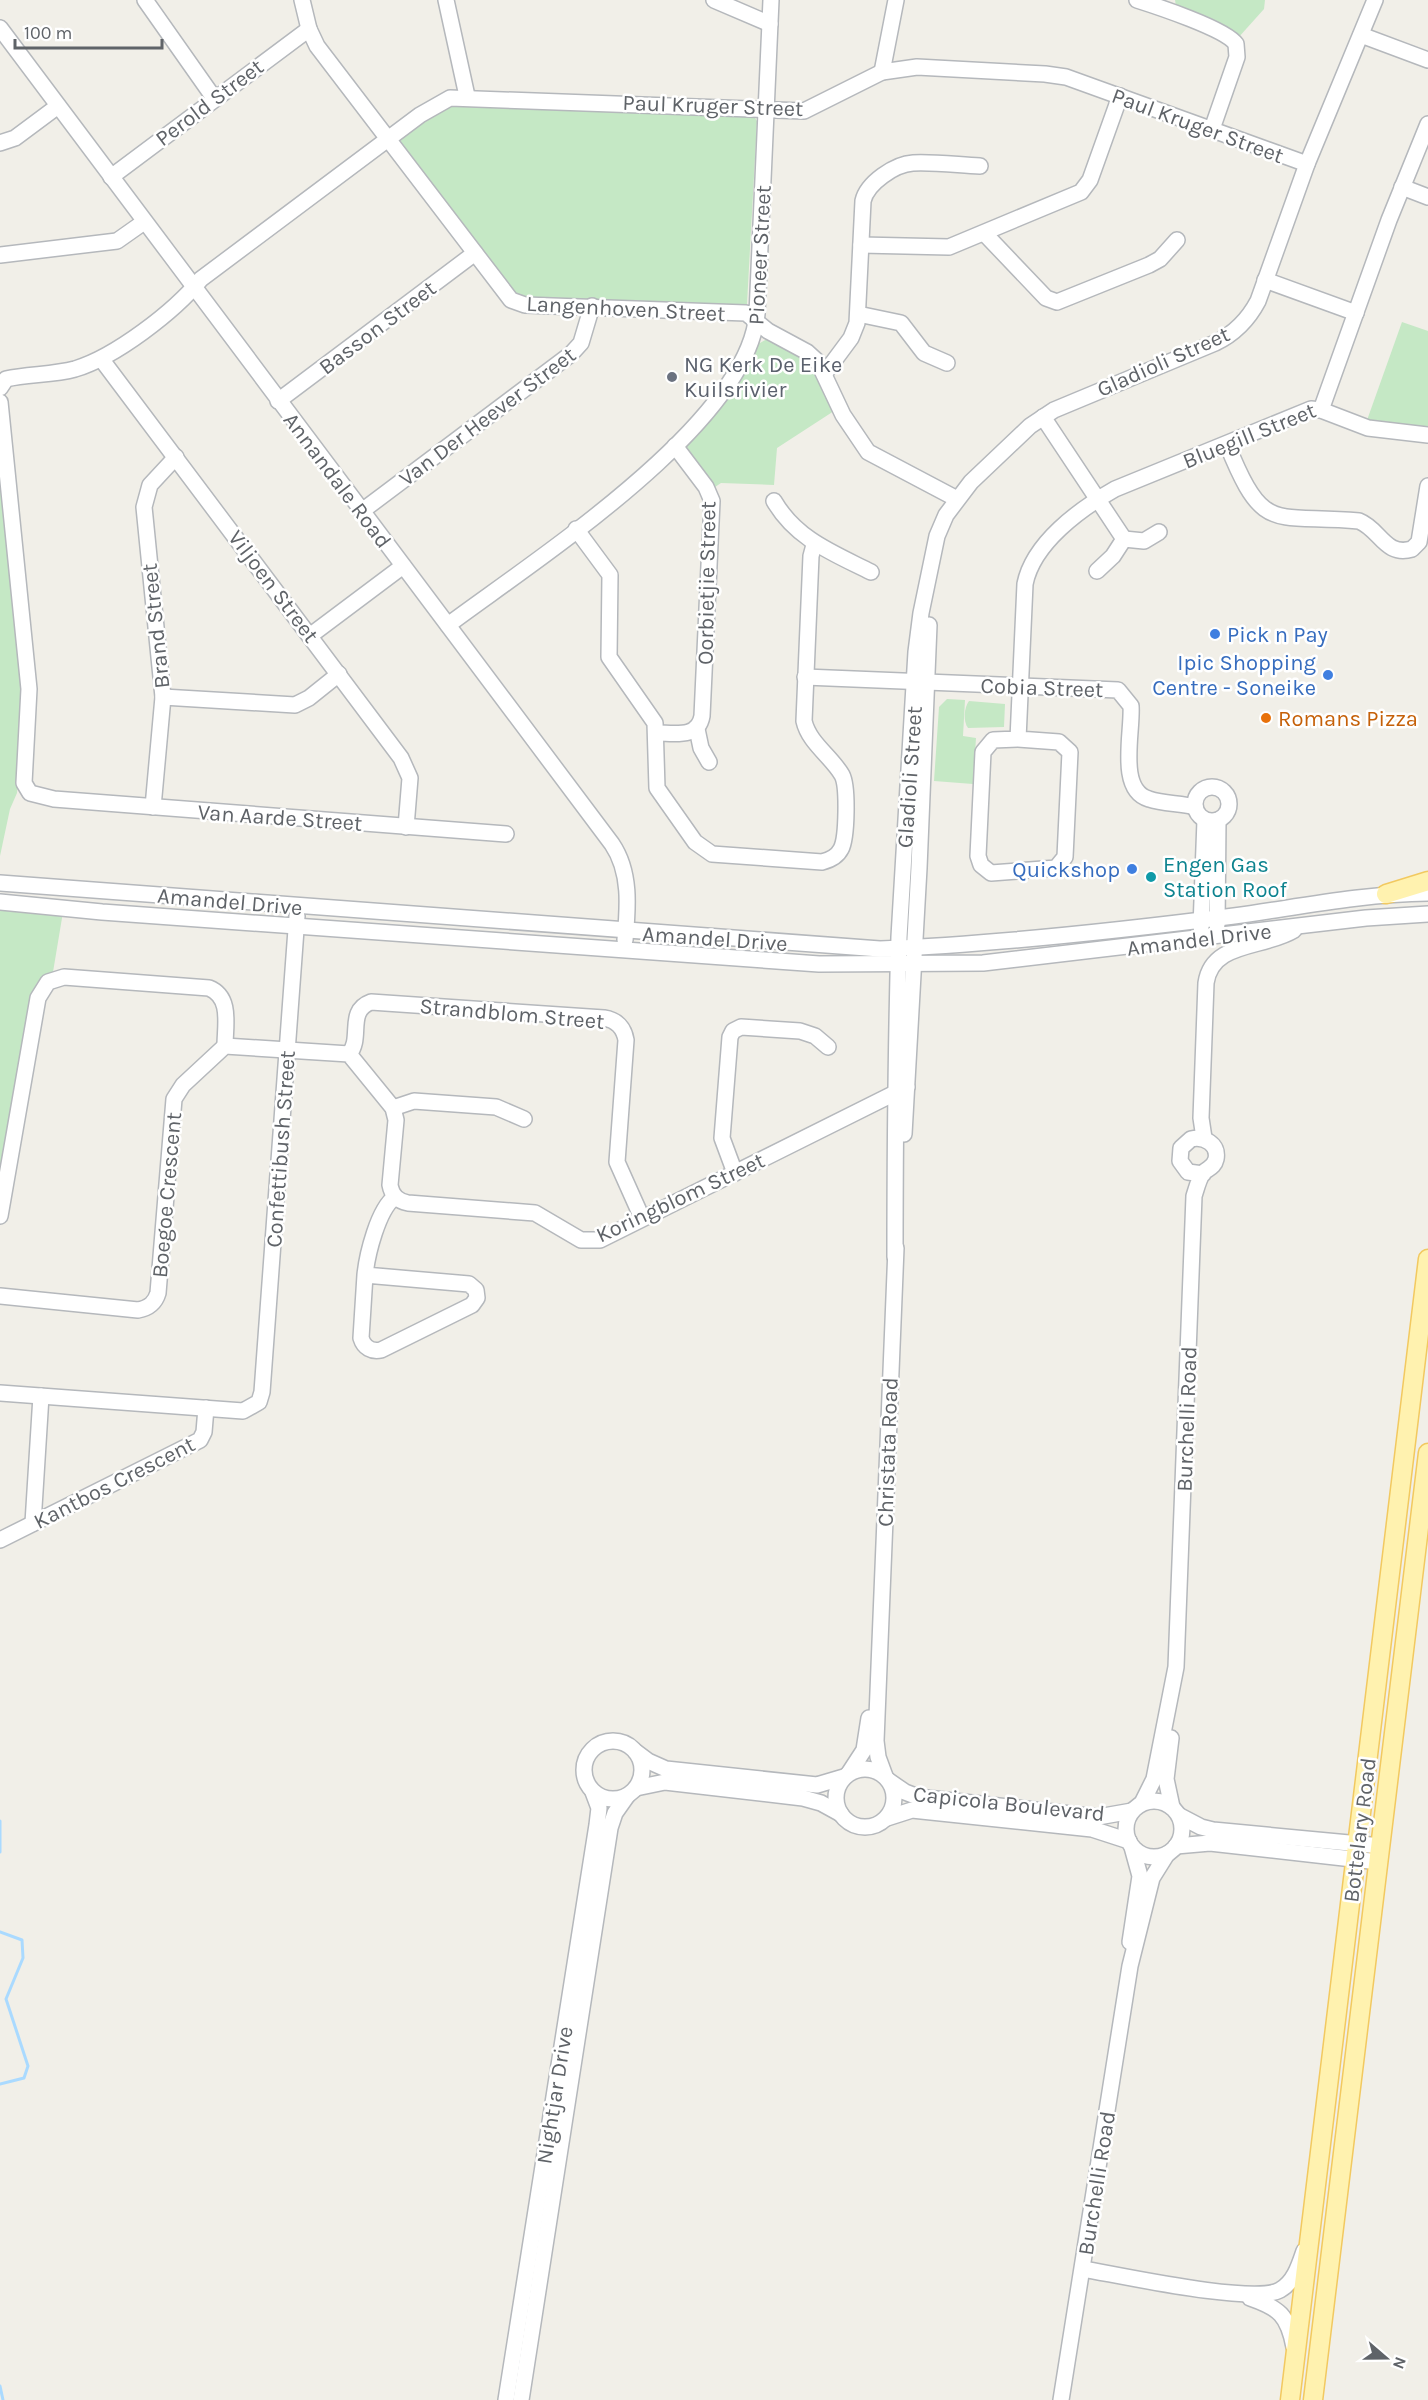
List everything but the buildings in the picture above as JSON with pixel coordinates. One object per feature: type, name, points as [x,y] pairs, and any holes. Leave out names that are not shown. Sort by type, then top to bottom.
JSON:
[{"type":"main road","points":[[1386,894],[1428,881]]},
{"type":"main road","name":"Bottelary Road","points":[[1290,2400],[1428,1259]]},
{"type":"main road","name":"Bottelary Road","points":[[1313,2400],[1428,1453]]},
{"type":"street","points":[[145,0],[214,98]]},
{"type":"street","name":"Langenhoven Street","points":[[302,0],[309,29],[322,52],[515,302],[746,313],[807,352],[825,374],[843,415],[868,452],[957,499]]},
{"type":"street","points":[[446,0],[468,96]]},
{"type":"street","points":[[714,0],[770,24]]},
{"type":"street","name":"Pioneer Street","points":[[448,625],[624,494],[695,427],[737,372],[750,350],[757,322],[771,0]]},
{"type":"street","points":[[882,72],[896,0]]},
{"type":"street","points":[[1137,0],[1168,5],[1227,35],[1236,44],[1237,57],[1212,129]]},
{"type":"street","name":"Gladioli Street","points":[[906,948],[929,571],[937,536],[957,499],[1008,446],[1043,417],[1054,410],[1222,339],[1248,316],[1265,280],[1307,164],[1375,0]]},
{"type":"street","name":"Annandale Road","points":[[0,28],[617,851],[626,879],[625,950]]},
{"type":"street","name":"Perold Street","points":[[111,177],[309,29]]},
{"type":"street","points":[[1361,35],[1428,60]]},
{"type":"street","name":"Paul Kruger Street","points":[[0,386],[6,379],[72,370],[102,360],[184,300],[201,279],[439,102],[450,98],[468,96],[766,110],[811,110],[882,72],[917,67],[1051,74],[1120,96],[1307,164]]},
{"type":"street","points":[[861,244],[939,248],[985,234],[1072,197],[1084,189],[1120,96]]},
{"type":"street","points":[[0,143],[15,138],[58,106]]},
{"type":"street","name":"Bluegill Street","points":[[1018,740],[1025,584],[1031,564],[1048,542],[1097,500],[1114,489],[1311,409],[1321,410],[1402,187],[1428,124]]},
{"type":"street","points":[[825,374],[853,334],[858,314],[864,197],[878,179],[911,163],[980,166]]},
{"type":"street","points":[[1402,187],[1428,197]]},
{"type":"street","points":[[0,255],[117,241],[144,222]]},
{"type":"street","points":[[985,234],[1046,298],[1057,302],[1155,262],[1177,240]]},
{"type":"street","name":"Basson Street","points":[[279,401],[475,253]]},
{"type":"street","points":[[1265,280],[1356,313]]},
{"type":"street","name":"Van Der Heever Street","points":[[362,511],[572,354],[584,336],[592,306]]},
{"type":"street","points":[[858,314],[901,323],[924,353],[946,363]]},
{"type":"street","name":"Viljoen Street","points":[[102,360],[311,635],[407,769],[411,792],[406,827]]},
{"type":"street","name":"Van Aarde Street","points":[[0,402],[29,689],[24,783],[35,795],[54,799],[506,834]]},
{"type":"street","points":[[1321,410],[1368,428],[1428,435]]},
{"type":"street","points":[[1043,417],[1124,538],[1144,541],[1159,532]]},
{"type":"street","points":[[1227,444],[1245,488],[1267,512],[1279,517],[1362,522],[1386,545],[1397,550],[1412,549],[1419,542],[1428,486]]},
{"type":"street","name":"Oorbietjie Street","points":[[675,446],[706,487],[712,501],[702,716],[696,729]]},
{"type":"street","name":"Brand Street","points":[[153,807],[162,697],[144,507],[150,484],[176,457]]},
{"type":"street","points":[[774,501],[785,520],[814,545],[871,572]]},
{"type":"street","points":[[576,529],[609,572],[611,579],[610,661],[652,719],[656,733],[658,792],[702,850],[718,855],[827,861],[836,856],[843,843],[845,785],[840,772],[805,727],[811,555],[814,545]]},
{"type":"street","points":[[1097,571],[1113,556],[1124,538]]},
{"type":"street","points":[[311,635],[403,566]]},
{"type":"street","points":[[162,697],[295,705],[309,698],[339,674]]},
{"type":"street","name":"Cobia Street","points":[[805,677],[1020,685],[1121,692],[1131,706],[1129,769],[1134,787],[1146,798],[1173,802],[1204,811]]},
{"type":"street","name":"Gladioli Street","points":[[906,948],[919,868],[921,682]]},
{"type":"street","points":[[656,733],[686,733],[696,729],[701,748],[709,762]]},
{"type":"street","points":[[993,740],[1018,740],[1059,742],[1070,752],[1065,857],[1060,866],[1052,869],[991,873],[981,866],[978,856],[983,752],[993,740]]},
{"type":"street","points":[[1204,811],[1218,936]]},
{"type":"street","points":[[1202,938],[1204,811]]},
{"type":"street","points":[[919,868],[924,931],[933,940],[947,946]]},
{"type":"street","name":"Amandel Drive","points":[[0,884],[809,945],[906,948],[1049,938],[1386,894],[1428,893]]},
{"type":"street","name":"Amandel Drive","points":[[0,902],[102,912],[819,964],[906,965],[983,963],[1366,918],[1428,914]]},
{"type":"street","name":"Confettibush Street","points":[[262,1392],[297,907]]},
{"type":"street","points":[[1195,1173],[1180,1161],[1181,1148],[1191,1139],[1204,1138],[1201,1118],[1206,983],[1209,968],[1222,955],[1272,941],[1299,926]]},
{"type":"street","points":[[901,1090],[906,948]]},
{"type":"street","points":[[0,1216],[41,989],[53,979],[64,977],[205,988],[218,992],[225,1004],[225,1046],[349,1054],[393,1108],[396,1120],[390,1185],[395,1197],[385,1208],[369,1250],[365,1275],[361,1338],[365,1346],[374,1351],[386,1348],[472,1305],[477,1298],[476,1290],[469,1284],[365,1275]]},
{"type":"street","name":"Strandblom Street","points":[[349,1054],[353,1049],[358,1013],[363,1006],[371,1002],[604,1018],[615,1021],[622,1028],[626,1040],[617,1162],[642,1218]]},
{"type":"street","points":[[735,1173],[722,1138],[730,1037],[733,1031],[745,1026],[800,1031],[815,1036],[828,1047]]},
{"type":"street","name":"Boegoe Crescent","points":[[0,1296],[9,1299],[138,1310],[151,1305],[158,1293],[174,1099],[183,1085],[225,1046]]},
{"type":"street","name":"Koringblom Street","points":[[395,1197],[408,1203],[535,1213],[588,1241],[600,1240],[901,1090]]},
{"type":"street","name":"Christata Road","points":[[887,1779],[876,1749],[901,1090]]},
{"type":"street","points":[[393,1108],[414,1101],[496,1107],[524,1119]]},
{"type":"street","name":"Burchelli Road","points":[[1137,1807],[1154,1779],[1176,1666],[1195,1173],[1213,1166],[1216,1160],[1214,1147],[1204,1138]]},
{"type":"street","name":"Kantbos Crescent","points":[[0,1393],[248,1410],[258,1402],[262,1392]]},
{"type":"street","points":[[33,1523],[41,1396]]},
{"type":"street","name":"Kantbos Crescent","points":[[0,1540],[200,1440],[204,1432],[206,1408]]},
{"type":"street","name":"Christata Road","points":[[846,1775],[861,1757],[866,1742],[879,1647]]},
{"type":"street","name":"Burchelli Road","points":[[1176,1666],[1178,1683],[1166,1777],[1176,1811]]},
{"type":"street","points":[[617,1740],[636,1752],[648,1761],[666,1769],[817,1785],[868,1768],[887,1779],[894,1800],[887,1818],[876,1825],[863,1827],[850,1824],[840,1814],[821,1803],[803,1798],[665,1782],[607,1799],[593,1792],[583,1772],[590,1751],[602,1742],[617,1740]]},
{"type":"street","points":[[631,1792],[642,1767],[636,1752]]},
{"type":"street","points":[[840,1814],[836,1795],[846,1775]]},
{"type":"street","name":"Capicola Boulevard","points":[[887,1779],[905,1792],[918,1797],[1098,1817],[1137,1807]]},
{"type":"street","name":"Nightjar Drive","points":[[506,2400],[597,1825],[599,1808],[593,1792]]},
{"type":"street","name":"Nightjar Drive","points":[[521,2400],[610,1828],[615,1813],[631,1792]]},
{"type":"street","points":[[1356,1852],[1201,1827],[1155,1800],[1137,1807],[1126,1829],[1131,1844],[1148,1856],[1210,1843],[1380,1854]]},
{"type":"street","name":"Capicola Boulevard","points":[[887,1818],[898,1812],[915,1810],[1092,1830],[1131,1844]]},
{"type":"street","points":[[1172,1850],[1182,1828],[1176,1811]]},
{"type":"street","name":"Burchelli Road","points":[[1130,1966],[1132,1916],[1140,1876],[1131,1844]]},
{"type":"street","name":"Burchelli Road","points":[[1061,2400],[1130,1966],[1152,1878],[1172,1850]]},
{"type":"street","points":[[1235,2294],[1269,2294],[1287,2284],[1300,2262],[1309,2234]]},
{"type":"street","points":[[1083,2269],[1235,2294],[1270,2305],[1281,2313],[1289,2325],[1296,2360]]},
{"type":"green space","points":[[1175,0],[1265,0],[1264,9],[1238,38],[1176,6]]},
{"type":"green space","points":[[443,105],[753,115],[757,121],[747,304],[745,306],[518,297],[400,142],[400,139]]},
{"type":"green space","points":[[1402,322],[1428,331],[1428,428],[1366,423]]},
{"type":"green space","points":[[769,338],[812,362],[834,411],[777,448],[774,485],[721,483],[712,489],[685,448],[686,445],[743,373],[758,344]]},
{"type":"green space","points":[[0,456],[24,706],[17,793],[10,809],[0,856]]},
{"type":"green space","points":[[947,699],[965,700],[963,736],[976,738],[973,784],[934,781],[939,707]]},
{"type":"green space","points":[[969,701],[1005,704],[1004,727],[968,728],[965,714]]},
{"type":"green space","points":[[0,908],[63,912],[53,972],[37,983],[31,996],[0,1176]]},
{"type":"waterway","points":[[0,1821],[0,1852]]},
{"type":"waterway","points":[[0,1932],[22,1940],[23,1958],[6,1999],[28,2066],[24,2078],[0,2084]]},
{"type":"waterway","points":[[0,2386],[3,2400]]},
{"type":"place","name":"NG Kerk De Eike Kuilsrivier","points":[[672,377]]},
{"type":"place","name":"Pick n Pay","points":[[1215,634]]},
{"type":"place","name":"Ipic Shopping Centre - Soneike","points":[[1328,675]]},
{"type":"place","name":"Romans Pizza","points":[[1266,718]]},
{"type":"place","name":"Quickshop","points":[[1132,869]]},
{"type":"place","name":"Engen Gas Station Roof","points":[[1151,877]]}]
